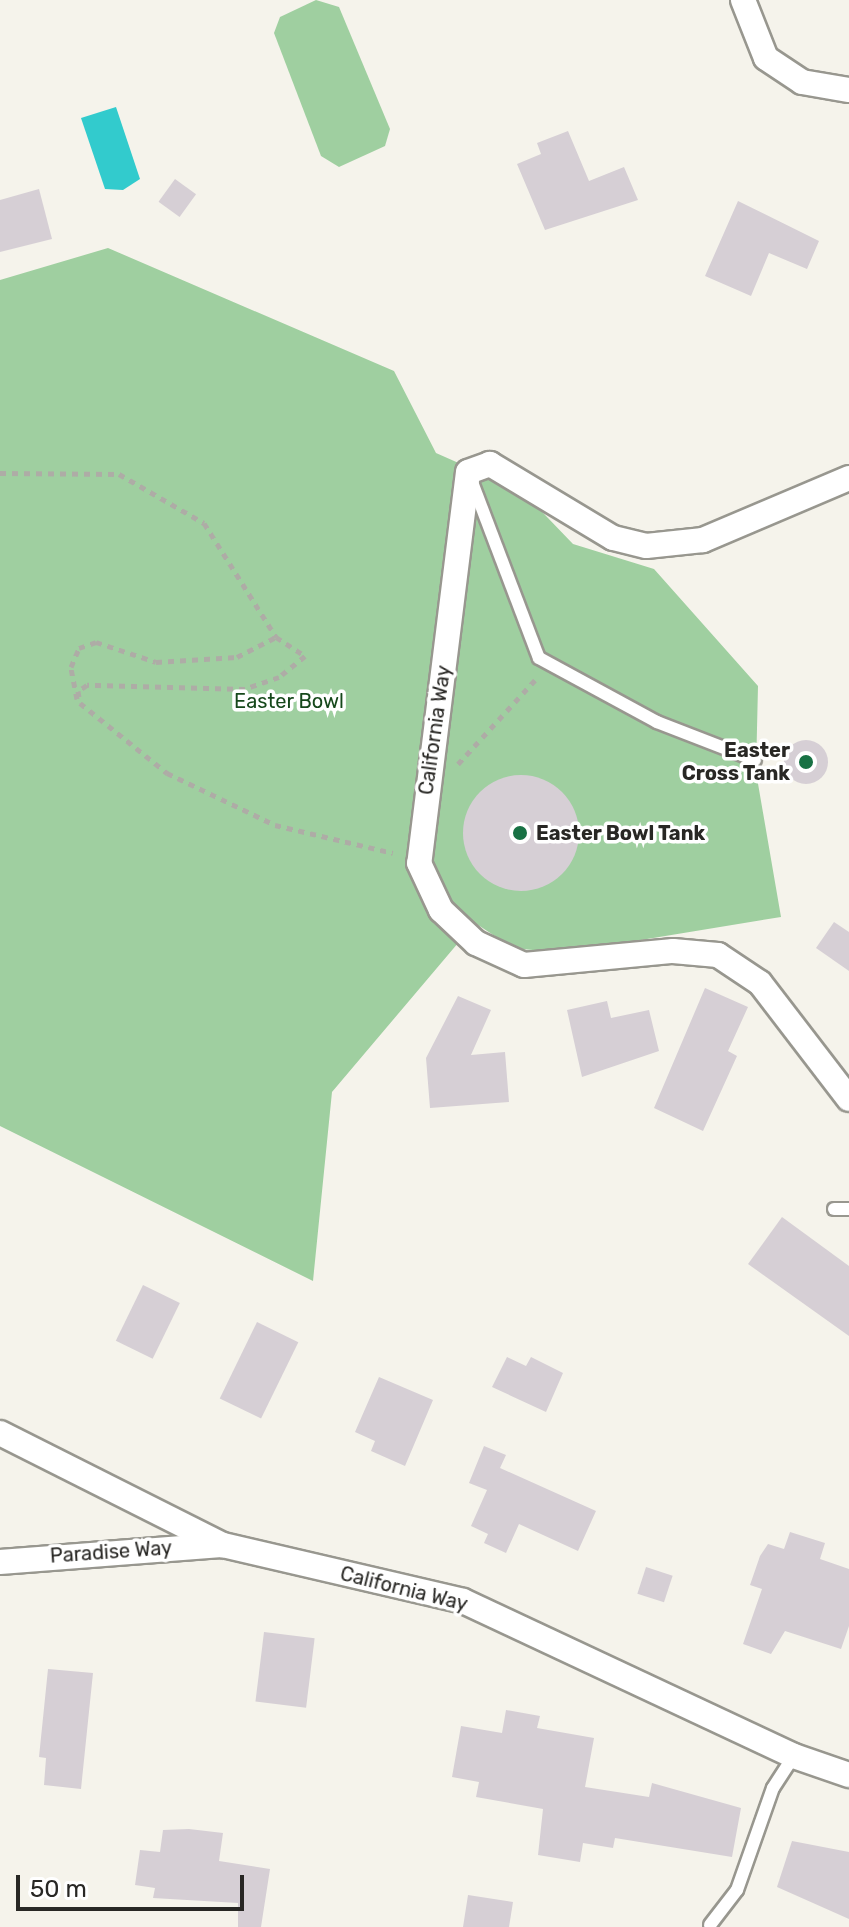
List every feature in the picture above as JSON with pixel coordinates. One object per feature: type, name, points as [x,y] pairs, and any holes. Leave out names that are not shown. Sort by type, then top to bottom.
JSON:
[{"type":"street","points":[[743,0],[766,58],[802,82],[849,90]]},
{"type":"street","points":[[468,472],[490,464],[613,538],[646,546],[703,540],[849,478]]},
{"type":"street","name":"California Way","points":[[419,863],[468,472]]},
{"type":"street","points":[[419,863],[441,910],[476,943],[524,965],[673,951],[718,955],[769,993],[849,1099]]},
{"type":"street","name":"California Way","points":[[0,1433],[223,1545],[463,1601],[794,1756],[849,1775]]},
{"type":"street","name":"Paradise Way","points":[[0,1562],[223,1545]]},
{"type":"lane","points":[[468,472],[527,639],[548,665],[657,722],[755,760]]},
{"type":"lane","points":[[834,1209],[849,1209]]},
{"type":"lane","points":[[710,1925],[737,1890],[773,1788],[794,1756]]},
{"type":"path","points":[[0,473],[119,474],[204,523],[276,637],[305,656],[279,677],[245,689],[87,685],[78,691],[80,703]]},
{"type":"path","points":[[276,637],[237,657],[156,662],[96,642],[79,648],[71,667],[80,703],[167,773],[275,825],[419,863]]},
{"type":"path","points":[[425,801],[548,665]]},
{"type":"green space","points":[[316,0],[339,7],[390,129],[385,146],[339,167],[321,156],[274,33],[280,17]]},
{"type":"green space","name":"Easter Bowl","points":[[108,248],[394,371],[436,453],[522,491],[573,544],[654,569],[758,686],[756,772],[781,917],[562,953],[513,948],[475,923],[332,1092],[313,1281],[0,1126],[0,280]]},
{"type":"water","points":[[116,107],[140,179],[123,190],[105,189],[81,118]]},
{"type":"building","points":[[568,131],[589,181],[624,167],[638,200],[545,230],[517,164],[541,154],[537,143]]},
{"type":"building","points":[[175,179],[196,194],[180,217],[159,202]]},
{"type":"building","points":[[39,189],[52,239],[0,252],[0,200]]},
{"type":"building","points":[[738,201],[819,241],[807,269],[769,253],[751,296],[705,276]]},
{"type":"building","name":"Easter Cross Tank","points":[[806,740],[821,747],[828,762],[821,777],[806,784],[791,777],[784,762],[791,747]]},
{"type":"building","name":"Easter Bowl Tank","points":[[521,775],[543,780],[562,792],[574,811],[579,833],[574,855],[562,874],[543,886],[521,891],[499,886],[480,874],[468,855],[463,833],[468,811],[480,792],[499,780]]},
{"type":"building","points":[[834,922],[849,932],[849,971],[816,948]]},
{"type":"building","points":[[705,988],[748,1007],[728,1051],[737,1056],[703,1131],[654,1108]]},
{"type":"building","points":[[458,996],[491,1010],[471,1055],[505,1052],[509,1102],[430,1108],[426,1058]]},
{"type":"building","points":[[607,1001],[611,1018],[649,1010],[659,1051],[582,1077],[567,1010]]},
{"type":"building","points":[[782,1217],[849,1266],[849,1336],[748,1264]]},
{"type":"building","points":[[143,1285],[180,1303],[153,1359],[116,1341]]},
{"type":"building","points":[[257,1322],[298,1342],[261,1419],[220,1398]]},
{"type":"building","points":[[507,1357],[526,1366],[531,1357],[563,1373],[546,1412],[492,1387]]},
{"type":"building","points":[[379,1377],[433,1400],[405,1466],[371,1451],[375,1441],[355,1432]]},
{"type":"building","points":[[484,1446],[506,1455],[500,1468],[596,1511],[578,1551],[519,1524],[506,1553],[484,1543],[488,1534],[471,1526],[487,1490],[469,1483]]},
{"type":"building","points":[[790,1532],[825,1543],[820,1559],[849,1569],[849,1626],[841,1649],[785,1631],[771,1654],[743,1644],[762,1589],[750,1585],[760,1556],[768,1544],[784,1549]]},
{"type":"building","points":[[646,1567],[673,1576],[664,1602],[637,1594]]},
{"type":"building","points":[[264,1632],[315,1638],[306,1708],[255,1701]]},
{"type":"building","points":[[48,1669],[93,1673],[81,1789],[44,1785],[46,1758],[39,1757]]},
{"type":"building","points":[[506,1710],[540,1716],[537,1728],[594,1738],[585,1787],[649,1797],[652,1783],[741,1808],[732,1857],[615,1838],[613,1848],[583,1843],[580,1862],[538,1855],[543,1809],[476,1797],[479,1782],[452,1777],[461,1726],[502,1733]]},
{"type":"building","points":[[163,1830],[223,1833],[219,1861],[270,1869],[261,1927],[238,1927],[238,1903],[153,1898],[155,1888],[135,1885],[140,1850],[160,1852]]},
{"type":"building","points":[[792,1841],[849,1852],[849,1919],[777,1887]]},
{"type":"building","points":[[468,1895],[513,1902],[509,1927],[463,1927]]},
{"type":"place","name":"Easter Cross Tank","points":[[806,762]]},
{"type":"place","name":"Easter Bowl Tank","points":[[520,833]]}]
